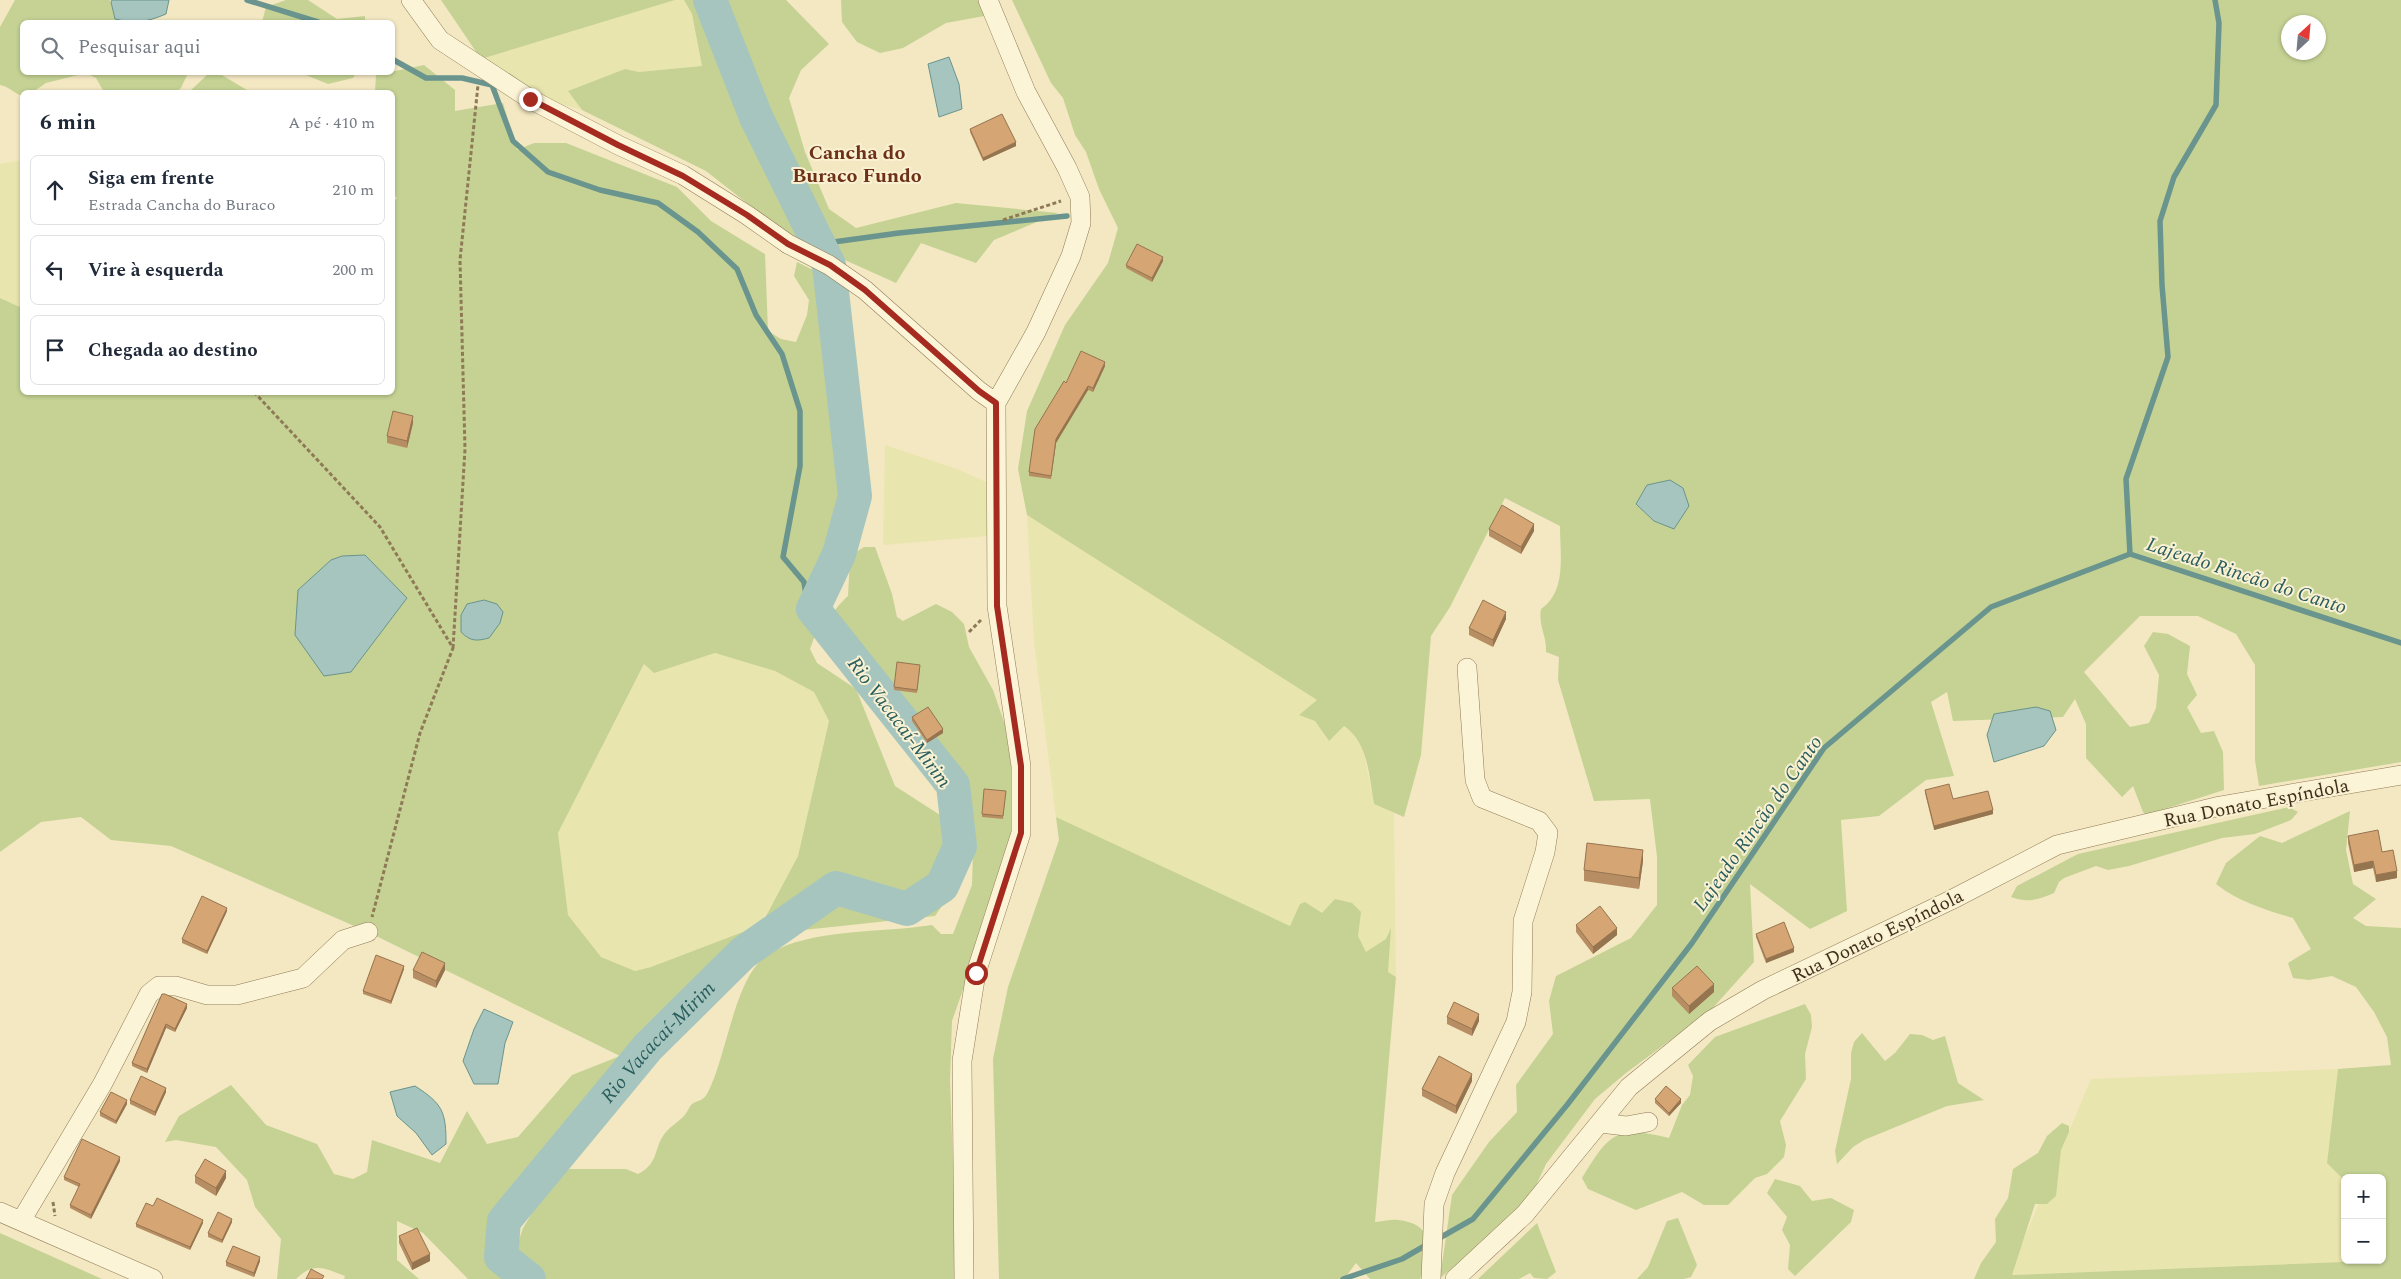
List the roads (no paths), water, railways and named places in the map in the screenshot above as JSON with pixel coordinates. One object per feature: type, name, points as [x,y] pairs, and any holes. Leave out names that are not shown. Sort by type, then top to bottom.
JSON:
[{"type":"street","points":[[412,0],[440,40],[530,99],[618,145],[683,176],[747,215],[788,244],[830,265],[865,290],[979,391],[996,403]]},
{"type":"street","points":[[964,1279],[962,1061],[976,973],[1021,833],[1021,766],[997,606],[996,403],[1036,332],[1071,256],[1081,223],[1080,197],[1067,168],[1026,92],[988,0]]},
{"type":"street","points":[[1431,1279],[1434,1204],[1445,1173],[1516,1022],[1522,992],[1523,921],[1545,852],[1548,832],[1539,821],[1482,798],[1475,780],[1467,668]]},
{"type":"street","name":"Rua Donato Espíndola","points":[[1455,1279],[1525,1214],[1629,1087],[1710,1020],[1763,990],[1951,900],[2057,845],[2220,806],[2401,775]]},
{"type":"street","points":[[21,1221],[104,1083],[149,994],[159,986],[176,986],[206,995],[238,995],[303,978],[343,940],[368,932]]},
{"type":"street","points":[[1600,1123],[1626,1126],[1648,1122]]},
{"type":"street","points":[[0,1212],[153,1279]]},
{"type":"water","points":[[112,0],[169,0],[166,14],[147,20],[115,19]]},
{"type":"water","points":[[949,57],[959,84],[962,109],[939,117],[928,64]]},
{"type":"water","points":[[1670,480],[1683,488],[1689,506],[1674,529],[1654,521],[1636,504],[1647,485]]},
{"type":"water","points":[[365,555],[407,598],[351,672],[324,676],[295,635],[298,590],[331,560],[342,556]]},
{"type":"water","points":[[484,600],[497,604],[503,612],[500,623],[489,638],[471,639],[461,632],[461,615],[467,604]]},
{"type":"water","points":[[2036,707],[2050,711],[2056,730],[2044,746],[1994,762],[1987,735],[1994,714]]},
{"type":"water","points":[[484,1009],[513,1022],[505,1043],[498,1084],[474,1084],[463,1061],[474,1029]]},
{"type":"water","points":[[415,1086],[432,1098],[444,1116],[446,1144],[432,1155],[416,1133],[397,1116],[390,1092]]},
{"type":"waterway","points":[[247,0],[312,20]]},
{"type":"waterway","name":"Rio Vacacaí-Mirim","points":[[529,1279],[501,1257],[504,1221],[648,1047],[743,953],[836,888],[907,909],[942,886],[960,846],[953,785],[813,609],[839,554],[855,496],[829,265],[756,117],[710,0]]},
{"type":"waterway","points":[[2130,554],[2126,479],[2168,357],[2162,285],[2160,221],[2174,177],[2216,105],[2219,23],[2215,0]]},
{"type":"waterway","points":[[395,61],[426,78],[462,78],[492,85],[513,141],[548,172],[600,190],[658,203],[698,232],[737,269],[756,315],[782,354],[800,411],[800,466],[783,557],[804,582],[806,595],[813,609]]},
{"type":"waterway","points":[[819,244],[899,233],[1067,216]]},
{"type":"waterway","name":"Lajeado Rincão do Canto","points":[[1436,1240],[1473,1219],[1567,1105],[1692,943],[1824,748],[1991,607],[2130,554],[2401,643]]},
{"type":"waterway","name":"Lajeado Rincão do Canto","points":[[1343,1279],[1402,1259],[1428,1244]]},
{"type":"district","name":"Cancha do Buraco Fundo","points":[[857,164]]}]
